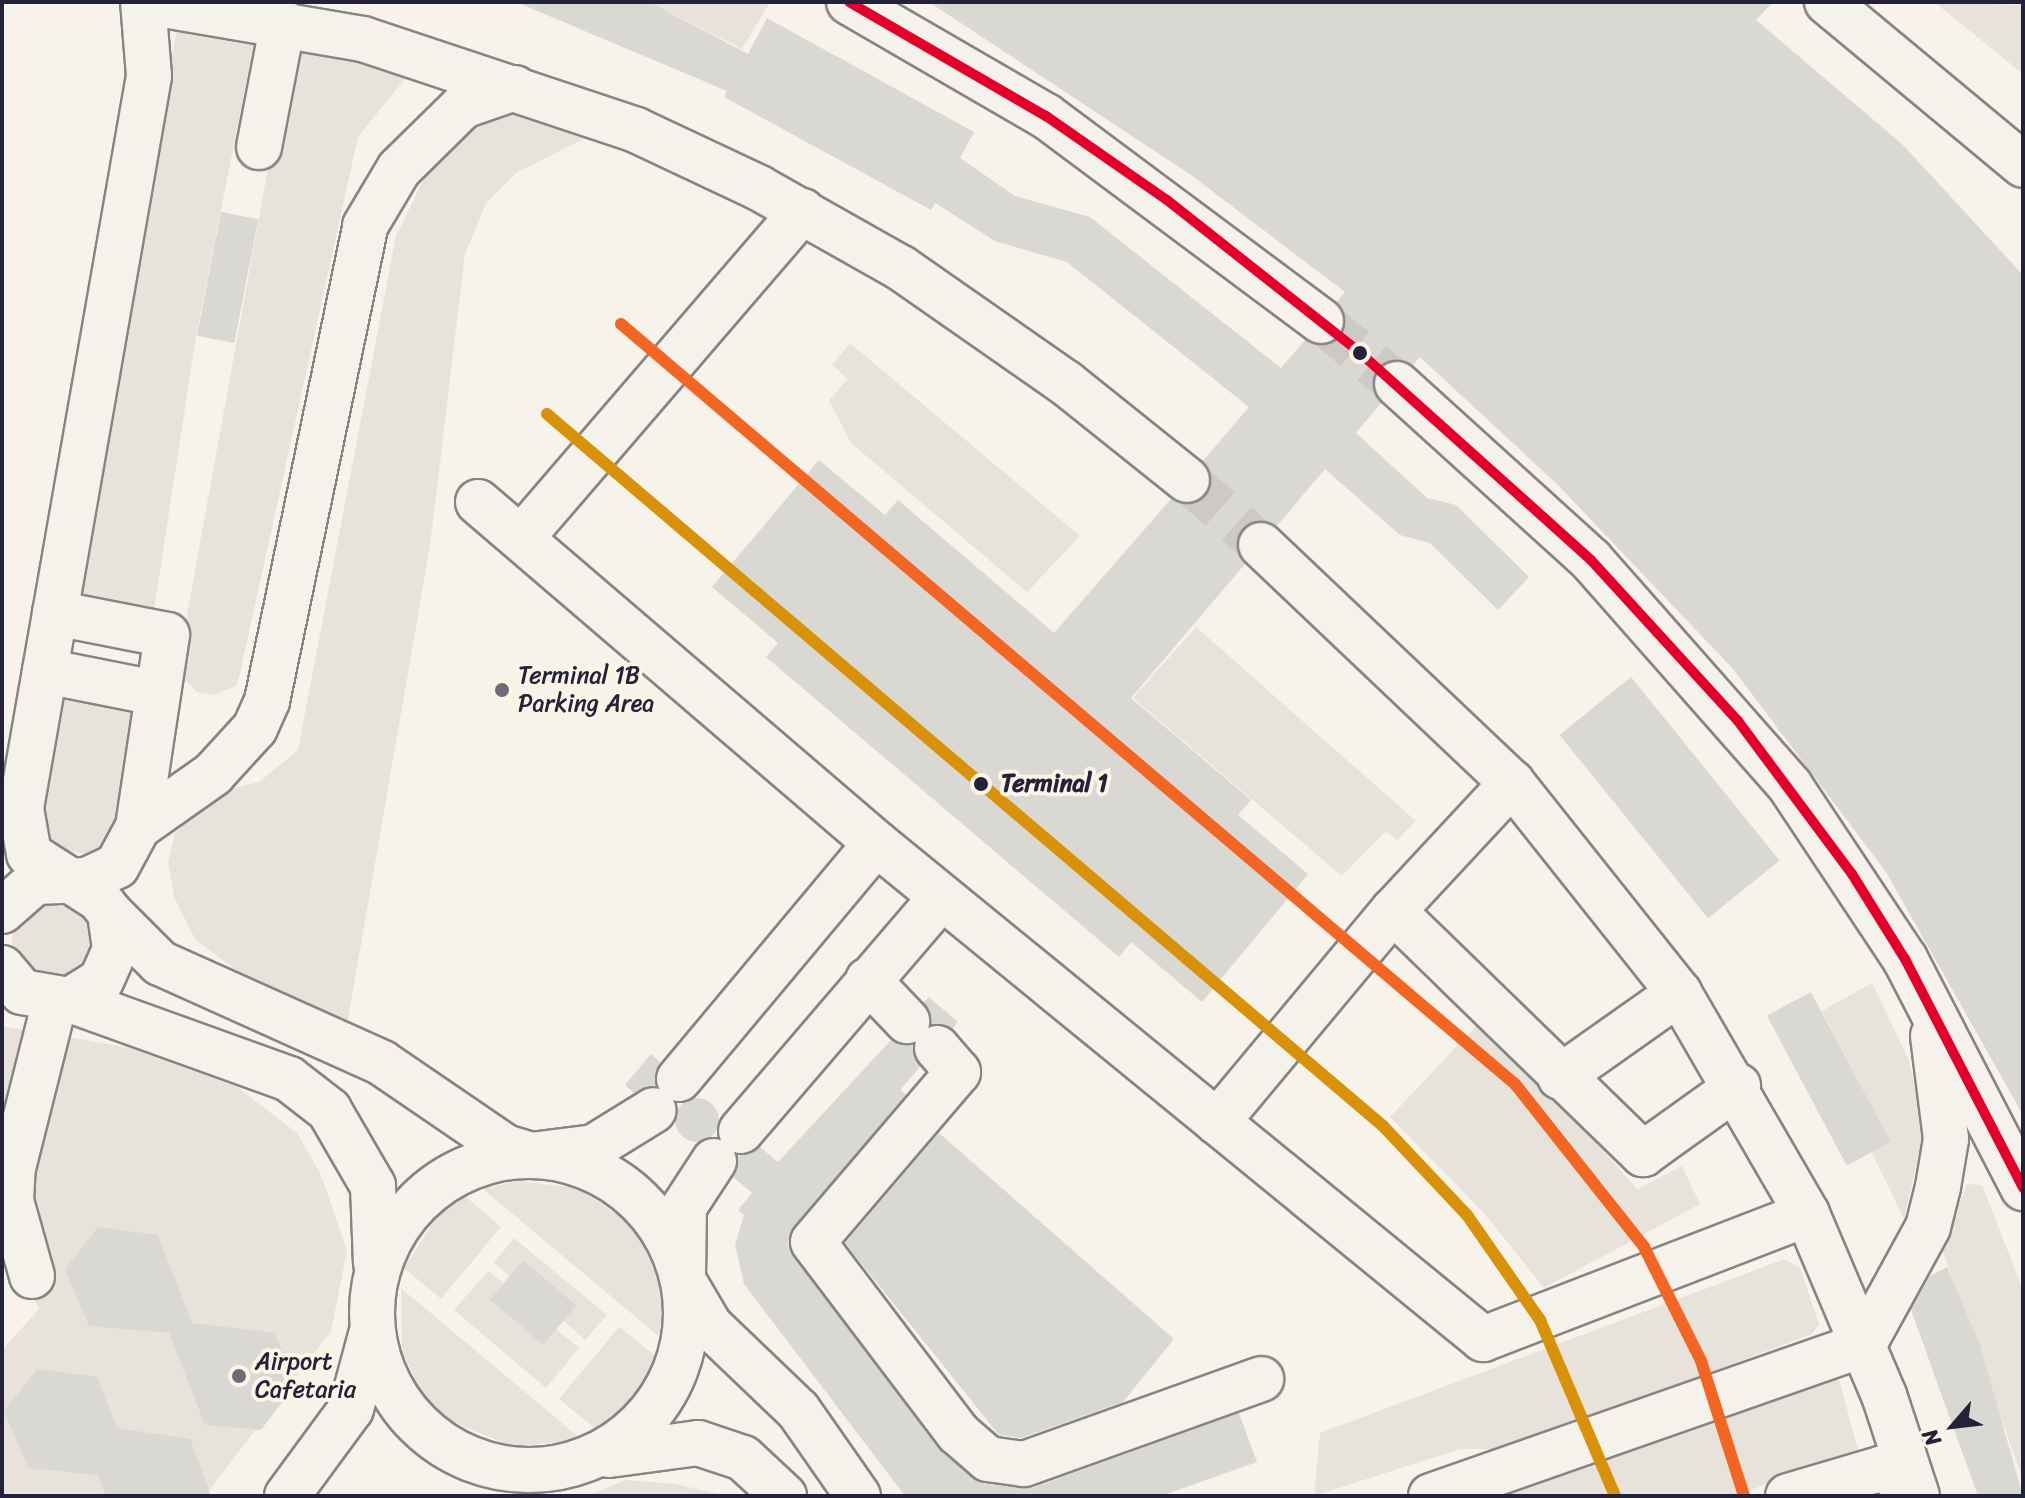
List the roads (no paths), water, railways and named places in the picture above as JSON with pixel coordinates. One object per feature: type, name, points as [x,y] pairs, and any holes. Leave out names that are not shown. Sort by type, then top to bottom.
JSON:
[{"type":"street","points":[[36,887],[40,866],[21,837],[45,671],[149,76],[144,2],[283,22],[515,88],[636,130],[802,211],[975,317],[1187,480]]},
{"type":"street","points":[[849,2],[1046,116],[1321,321]]},
{"type":"street","points":[[1827,2],[2023,165]]},
{"type":"street","points":[[259,147],[283,22]]},
{"type":"street","points":[[138,827],[239,752],[267,701],[365,226],[378,195],[463,106],[515,88]]},
{"type":"street","points":[[522,537],[802,211]]},
{"type":"street","points":[[1397,384],[1591,560],[1659,632],[1790,786],[1905,959],[2023,1188]]},
{"type":"street","points":[[478,502],[941,898],[1483,1339],[1807,1214]]},
{"type":"street","points":[[1261,545],[1512,783],[1679,993],[1738,1086],[1807,1214],[1864,1344],[1916,1495]]},
{"type":"street","points":[[2,911],[36,887],[117,866],[138,827],[167,635],[55,613]]},
{"type":"street","points":[[45,671],[156,693]]},
{"type":"street","points":[[1217,1122],[1393,911],[1512,783]]},
{"type":"street","points":[[376,1278],[396,1228],[432,1189],[478,1163],[594,1147],[666,1094],[876,843]]},
{"type":"street","points":[[36,887],[110,913],[160,963],[382,1063],[481,1132],[531,1155],[583,1165],[629,1191],[664,1231],[683,1280],[710,1326],[798,1410],[858,1496]]},
{"type":"street","points":[[593,1459],[638,1429],[670,1386],[686,1334],[684,1207],[728,1146],[941,898]]},
{"type":"street","points":[[1393,911],[1560,1077],[1643,1154],[1738,1086]]},
{"type":"street","points":[[42,999],[110,966],[110,913]]},
{"type":"street","points":[[1431,1496],[1864,1344],[1928,1227],[1946,1139],[1944,1082],[1905,959]]},
{"type":"street","points":[[2,968],[22,992],[289,1079],[329,1110],[373,1186],[376,1278],[373,1327],[351,1409],[287,1496]]},
{"type":"street","points":[[868,980],[958,1072],[813,1242],[958,1433],[988,1459],[1024,1464],[1261,1379]]},
{"type":"street","points":[[1560,1077],[1679,993]]},
{"type":"street","points":[[32,1276],[11,1201],[13,1168],[42,999]]},
{"type":"street","points":[[373,1327],[385,1375],[430,1436],[495,1468],[545,1471]]},
{"type":"street","points":[[483,1496],[545,1471],[593,1459],[698,1443],[743,1458],[784,1496]]},
{"type":"street","points":[[1788,1496],[1883,1468],[1916,1495]]},
{"type":"tunnel","points":[[1321,321],[1397,384]]},
{"type":"tunnel","points":[[1187,480],[1261,545]]},
{"type":"tram line","points":[[621,324],[803,479]]},
{"type":"tram line","points":[[547,414],[728,568]]},
{"type":"place","name":"Terminal 1B Parking Area","points":[[502,690]]},
{"type":"place","name":"Terminal 1","points":[[981,784]]},
{"type":"place","name":"Airport Cafetaria","points":[[239,1376]]}]
